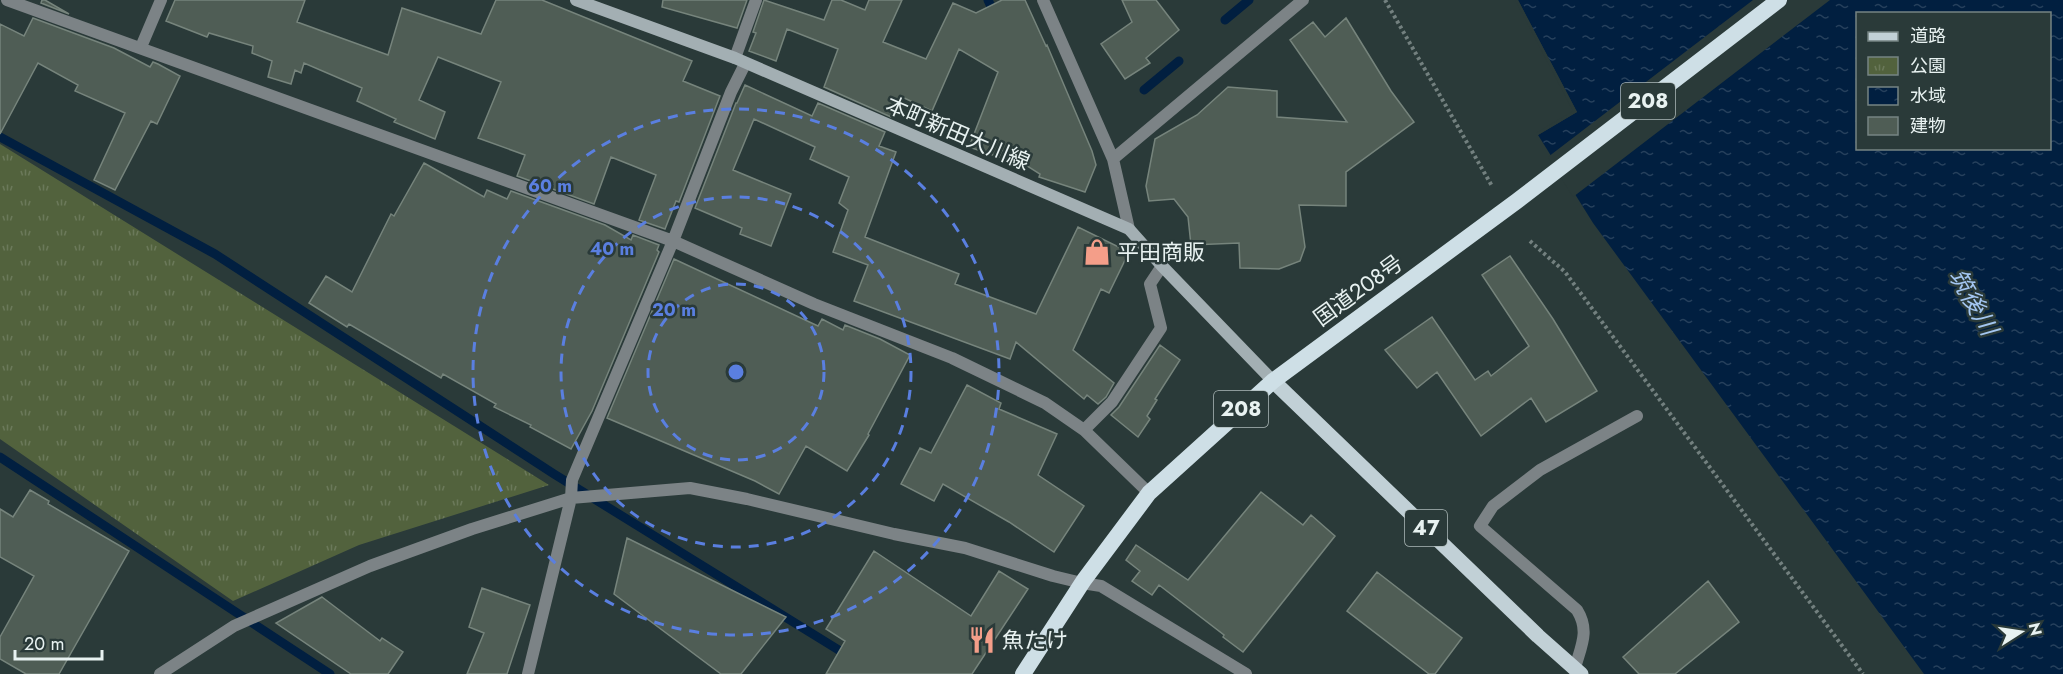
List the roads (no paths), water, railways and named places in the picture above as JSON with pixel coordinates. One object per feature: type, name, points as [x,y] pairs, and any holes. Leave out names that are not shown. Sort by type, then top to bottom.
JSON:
[{"type":"highway","name":"国道208号","points":[[1023,674],[1082,583],[1149,493],[1273,381],[1517,201],[1779,0]]},
{"type":"main road","name":"本町新田大川線","points":[[576,0],[740,61],[1129,229],[1273,381]]},
{"type":"main road","name":"47","points":[[1273,381],[1538,636],[1578,671]]},
{"type":"street","points":[[7,0],[674,241],[814,304],[952,358],[1045,403],[1084,430],[1149,493]]},
{"type":"street","points":[[141,47],[161,0]]},
{"type":"street","points":[[528,674],[571,498],[572,480],[674,241],[731,92],[756,0]]},
{"type":"street","points":[[1043,0],[1113,159],[1129,229]]},
{"type":"street","points":[[1113,159],[1303,0]]},
{"type":"street","points":[[1084,430],[1112,402],[1161,328],[1150,284],[1162,266]]},
{"type":"street","points":[[1578,671],[1585,631],[1583,620],[1577,610],[1480,526],[1493,506],[1540,470],[1637,416]]},
{"type":"street","points":[[160,674],[234,626],[370,566],[472,529],[571,498],[690,488],[965,548],[1053,576],[1101,586],[1246,674]]},
{"type":"water","name":"筑後川","points":[[1518,0],[2063,0],[2063,674],[1924,674],[1593,223],[1538,135],[1577,112]]},
{"type":"waterway","points":[[988,0],[996,17]]},
{"type":"waterway","points":[[1225,20],[1249,0]]},
{"type":"waterway","points":[[1144,90],[1179,61]]},
{"type":"waterway","points":[[0,137],[215,254],[554,474],[850,657]]},
{"type":"waterway","points":[[0,457],[330,674]]},
{"type":"place","name":"平田商販","points":[[1097,252]]},
{"type":"place","name":"魚たけ","points":[[982,640]]}]
